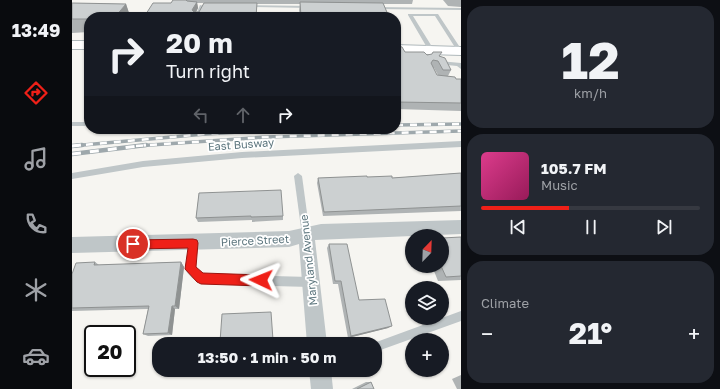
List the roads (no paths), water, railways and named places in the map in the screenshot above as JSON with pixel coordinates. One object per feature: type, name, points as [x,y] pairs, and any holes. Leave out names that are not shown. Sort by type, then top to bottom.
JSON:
[{"type":"main road","points":[[72,45],[84,45]]},
{"type":"main road","points":[[401,50],[424,52],[461,51]]},
{"type":"street","name":"Pierce Street","points":[[72,245],[193,243],[289,239],[321,231],[461,227]]},
{"type":"street","name":"Maryland Avenue","points":[[306,235],[316,337]]},
{"type":"street","points":[[321,377],[322,389]]},
{"type":"lane","points":[[195,6],[210,6]]},
{"type":"lane","points":[[199,12],[202,6]]},
{"type":"lane","points":[[241,6],[313,7]]},
{"type":"lane","points":[[369,8],[461,9]]},
{"type":"lane","points":[[424,52],[410,15],[436,16],[461,51]]},
{"type":"lane","points":[[439,63],[459,64],[461,67]]},
{"type":"lane","points":[[72,124],[84,124]]},
{"type":"lane","name":"East Busway","points":[[72,176],[143,164],[242,154],[461,144]]},
{"type":"lane","name":"Maryland Avenue","points":[[298,176],[306,235]]},
{"type":"lane","points":[[193,243],[190,269],[201,279],[310,282]]},
{"type":"lane","points":[[382,344],[461,316]]},
{"type":"railway","points":[[401,125],[461,124]]},
{"type":"railway","points":[[401,133],[461,131]]},
{"type":"railway","points":[[82,145],[72,146],[205,134]]},
{"type":"railway","points":[[140,146],[266,137],[364,134]]},
{"type":"railway","points":[[140,146],[146,145]]},
{"type":"railway","points":[[136,146],[140,146]]},
{"type":"railway","points":[[72,154],[140,146]]}]
